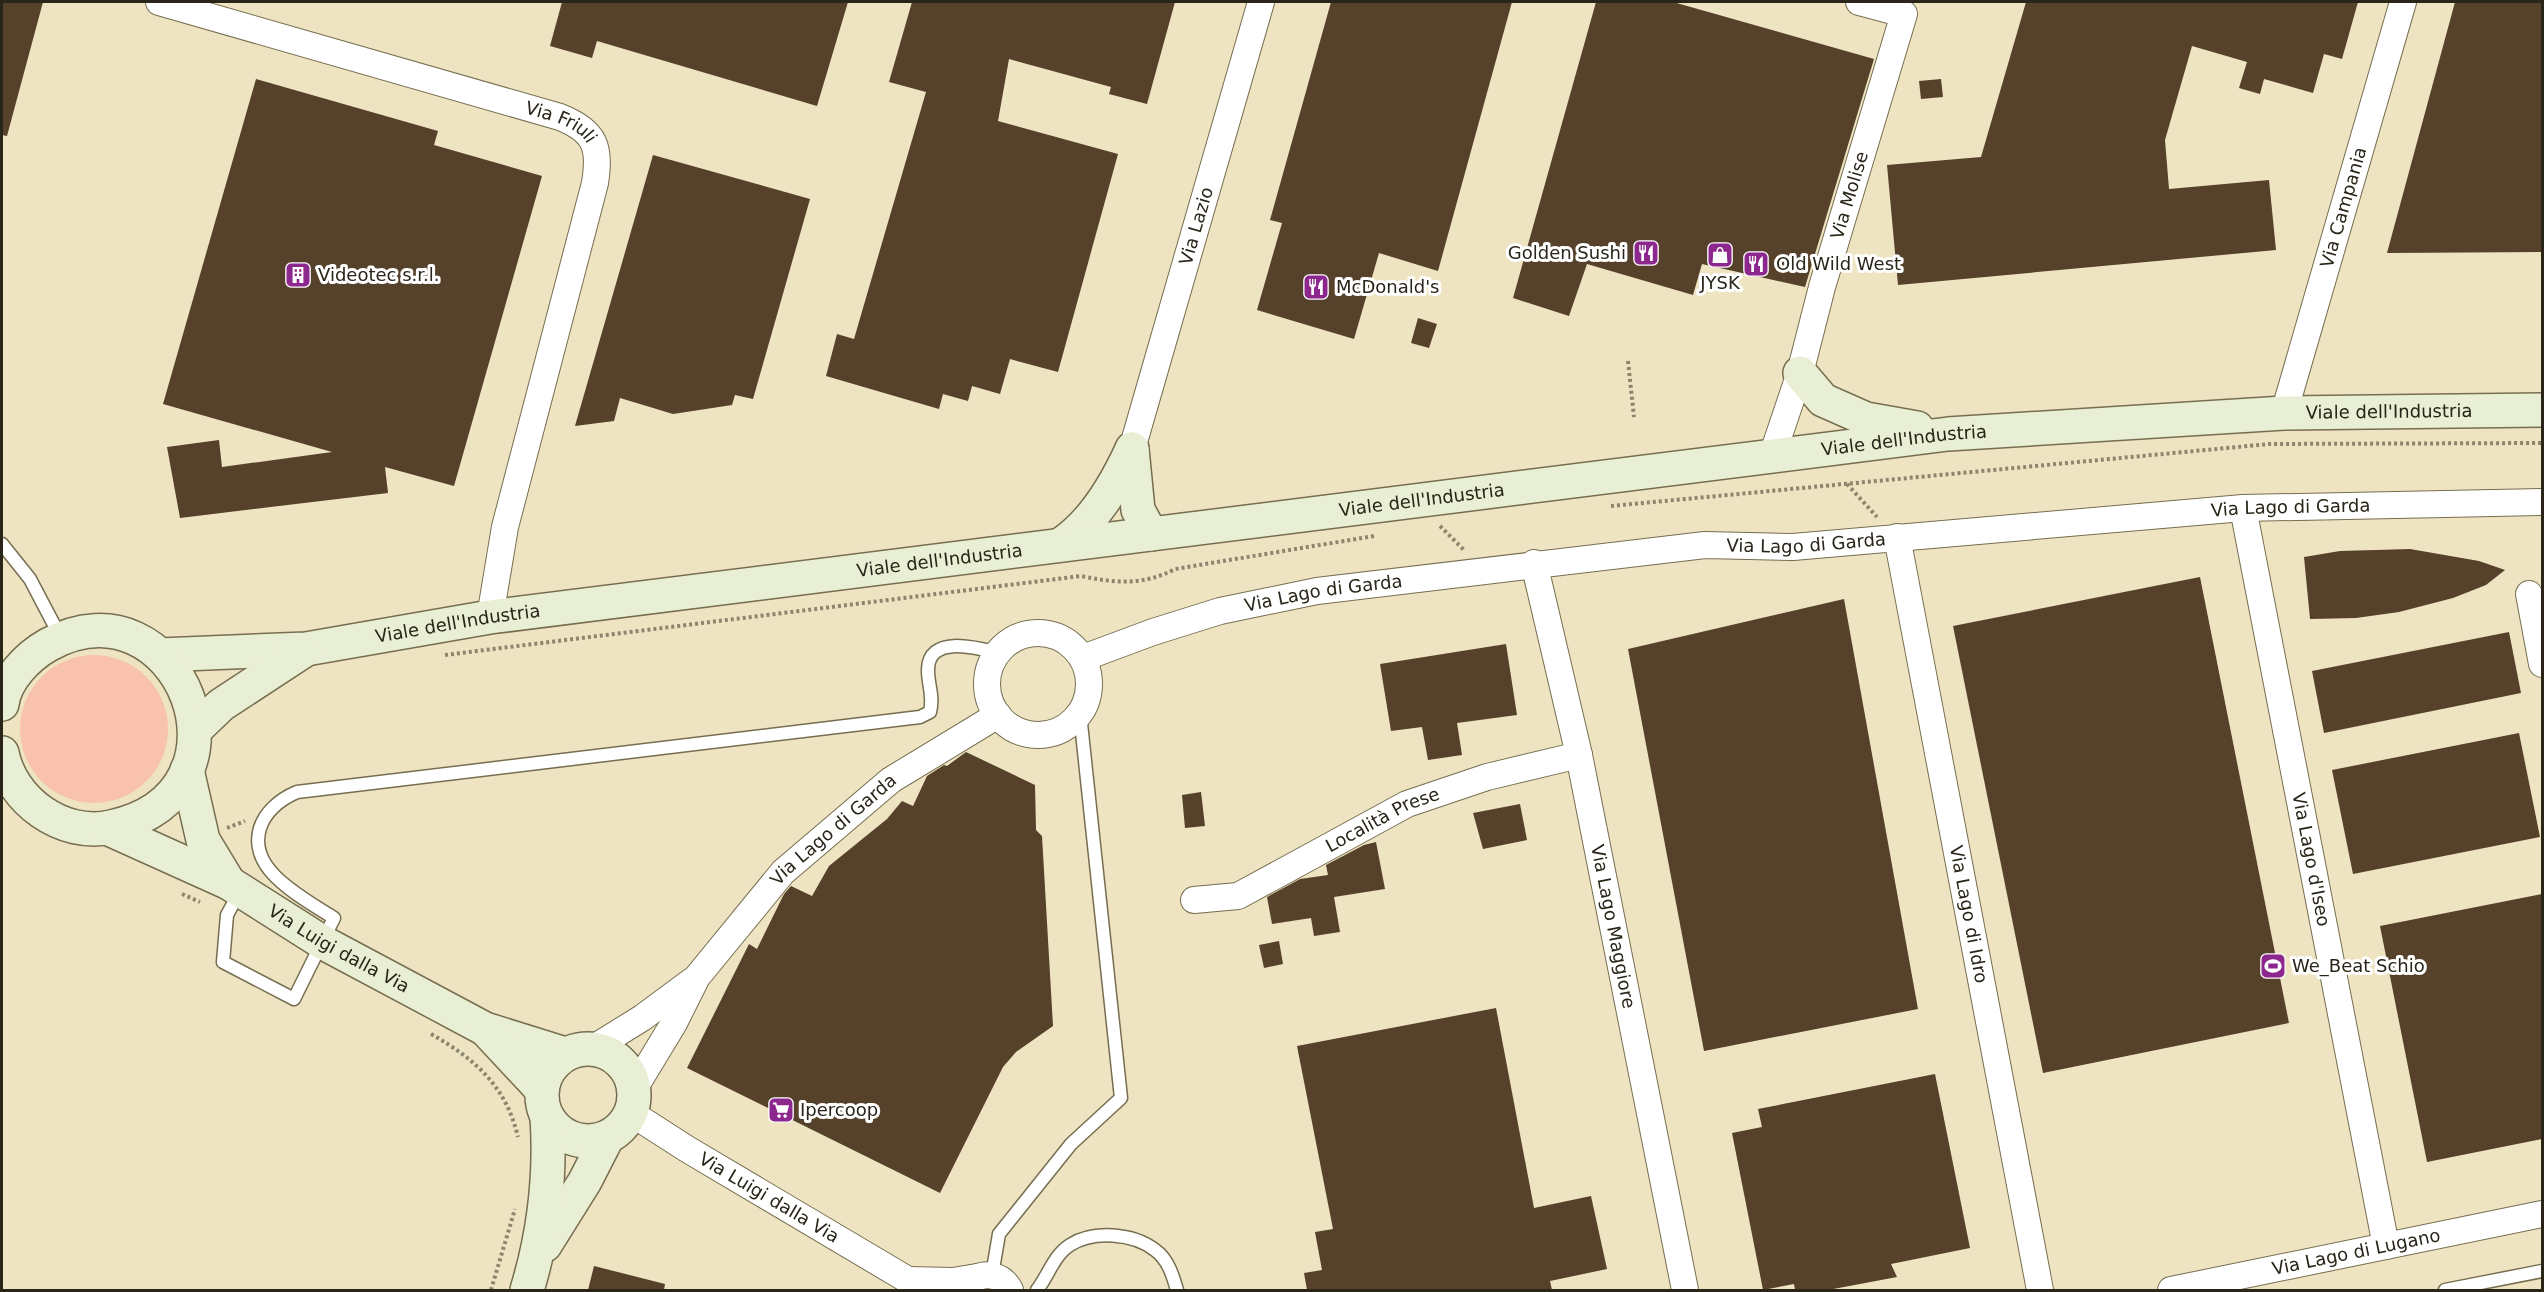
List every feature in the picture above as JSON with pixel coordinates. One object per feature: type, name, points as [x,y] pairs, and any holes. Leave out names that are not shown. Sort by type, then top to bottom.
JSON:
[{"type":"main road","points":[[1800,373],[1823,400],[1866,419],[1948,434]]},
{"type":"main road","name":"Viale dell'Industria","points":[[160,655],[306,650],[490,616],[1948,434],[2284,412],[2542,410]]},
{"type":"main road","points":[[1132,449],[1138,510],[1150,534]]},
{"type":"main road","points":[[1063,543],[1076,535],[1106,499],[1132,449]]},
{"type":"main road","points":[[2,704],[10,671],[38,651],[60,638],[86,632],[112,633],[138,641],[160,655],[175,670],[186,689],[193,709],[195,730],[187,770],[174,792],[155,810],[132,822],[107,828],[81,828],[56,820],[28,801],[16,788],[2,761]]},
{"type":"main road","name":"Viale dell'Industria","points":[[195,730],[221,705],[306,650]]},
{"type":"main road","name":"Via Luigi dalla Via","points":[[187,770],[203,840],[232,896]]},
{"type":"main road","name":"Via Luigi dalla Via","points":[[107,828],[484,1029],[579,1052]]},
{"type":"main road","name":"Via Luigi dalla Via","points":[[484,1029],[544,1103]]},
{"type":"main road","points":[[527,1290],[537,1257],[550,1159],[544,1103],[545,1075],[554,1063],[579,1052],[615,1058],[628,1072],[633,1101],[626,1123],[607,1138],[594,1142],[580,1141],[555,1128],[544,1103]]},
{"type":"main road","points":[[537,1257],[585,1181],[607,1138]]},
{"type":"street","name":"Via Friuli","points":[[159,2],[561,117],[587,131],[596,146],[598,165],[595,183],[505,527],[490,616]]},
{"type":"street","name":"Via Lazio","points":[[1132,449],[1261,2]]},
{"type":"street","name":"Via Molise","points":[[1772,456],[1800,373],[1825,276],[1904,14],[1859,2]]},
{"type":"street","name":"Via Campania","points":[[2284,412],[2403,2]]},
{"type":"street","name":"Via Lago di Garda","points":[[1083,658],[1153,632],[1220,611],[1317,591],[1704,545],[1793,547],[2243,508],[2542,502]]},
{"type":"street","name":"Via Lago d'Iseo","points":[[2243,508],[2386,1246]]},
{"type":"street","name":"Via Lago di Idro","points":[[1896,537],[2040,1290]]},
{"type":"street","name":"Via Lago Maggiore","points":[[1534,564],[1579,755],[1685,1290]]},
{"type":"street","points":[[2529,594],[2542,664]]},
{"type":"street","points":[[1042,633],[1058,637],[1072,645],[1083,658],[1090,687],[1087,701],[1080,714],[1068,726],[1052,733],[1037,735],[1022,732],[1008,725],[998,715],[990,700],[987,684],[990,667],[998,653],[1010,641],[1025,634],[1042,633]]},
{"type":"street","name":"Via Lago di Garda","points":[[633,1101],[697,977],[783,872],[891,780],[998,715]]},
{"type":"street","name":"Località Prese","points":[[1194,900],[1238,896],[1407,804],[1487,777],[1579,755]]},
{"type":"street","name":"Via Lago di Garda","points":[[579,1052],[642,1018],[697,977]]},
{"type":"street","name":"Via Luigi dalla Via","points":[[633,1101],[687,1149],[916,1285]]},
{"type":"street","name":"Via Lago di Lugano","points":[[2171,1290],[2542,1214]]},
{"type":"street","points":[[916,1285],[953,1281],[986,1283]]},
{"type":"lane","points":[[2,544],[30,579],[60,638]]},
{"type":"lane","points":[[232,896],[223,962],[294,999],[334,918],[276,878],[265,864],[260,848],[259,830],[267,813],[279,800],[297,792],[920,717],[930,712],[933,697],[928,669],[931,659],[942,649],[963,644],[998,653]]},
{"type":"lane","points":[[986,1283],[999,1234],[1071,1144],[1121,1098],[1080,714]]},
{"type":"lane","points":[[1037,1290],[1058,1257],[1070,1245],[1098,1236],[1118,1236],[1155,1249],[1167,1264],[1177,1290]]},
{"type":"lane","points":[[2445,1290],[2542,1271]]},
{"type":"path","points":[[1628,361],[1634,417]]},
{"type":"path","points":[[1609,507],[2269,444],[2542,443]]},
{"type":"path","points":[[1846,484],[1896,537]]},
{"type":"path","points":[[1449,524],[1439,525],[1484,570]]},
{"type":"path","points":[[435,656],[1081,576],[1134,583],[1156,579],[1174,569],[1382,535]]},
{"type":"path","points":[[226,829],[267,813]]},
{"type":"path","points":[[178,891],[232,896]]},
{"type":"path","points":[[424,1030],[466,1054],[500,1090],[518,1134],[519,1144]]},
{"type":"path","points":[[491,1290],[516,1204]]},
{"type":"shaded area","points":[[94,655],[122,660],[147,676],[163,701],[168,729],[163,757],[147,782],[122,798],[94,803],[66,798],[41,782],[25,757],[20,729],[25,701],[41,676],[66,660]]},
{"type":"building","points":[[2,2],[43,2],[7,136],[2,135]]},
{"type":"building","points":[[562,2],[848,2],[817,106],[597,41],[592,58],[550,46]]},
{"type":"building","points":[[912,2],[1175,2],[1147,104],[1109,94],[1111,87],[1009,59],[998,121],[1118,154],[1058,372],[1010,359],[1000,394],[972,386],[968,401],[943,394],[939,409],[826,376],[837,334],[854,339],[926,92],[889,82]]},
{"type":"building","points":[[1331,2],[1512,2],[1438,271],[1379,253],[1354,339],[1257,310],[1282,223],[1270,220]]},
{"type":"building","points":[[1596,2],[1673,2],[1874,59],[1805,287],[1702,264],[1693,295],[1587,264],[1569,316],[1513,298]]},
{"type":"building","points":[[2026,2],[2358,2],[2342,59],[2324,54],[2313,93],[2264,79],[2260,94],[2239,88],[2247,62],[2192,46],[2165,140],[2169,189],[2269,180],[2276,250],[1898,285],[1887,165],[1981,157]]},
{"type":"building","points":[[2455,2],[2542,2],[2542,252],[2387,253]]},
{"type":"building","points":[[256,79],[438,131],[434,145],[542,176],[454,486],[385,467],[388,493],[180,518],[167,447],[219,440],[222,467],[332,452],[163,404]]},
{"type":"building","points":[[1941,79],[1943,97],[1921,99],[1919,81]]},
{"type":"building","points":[[653,155],[810,199],[753,399],[735,395],[732,405],[673,414],[620,398],[614,421],[575,426]]},
{"type":"building","points":[[1418,318],[1437,324],[1429,348],[1411,343]]},
{"type":"building","points":[[2410,549],[2479,561],[2505,570],[2486,585],[2453,598],[2399,612],[2356,618],[2310,619],[2304,557],[2340,551]]},
{"type":"building","points":[[2200,577],[2289,1023],[2043,1073],[1953,626]]},
{"type":"building","points":[[1844,599],[1918,1009],[1704,1051],[1628,649]]},
{"type":"building","points":[[2509,632],[2521,693],[2324,733],[2312,671]]},
{"type":"building","points":[[1506,644],[1517,715],[1457,723],[1462,755],[1428,760],[1422,727],[1391,731],[1380,664]]},
{"type":"building","points":[[2519,733],[2540,837],[2353,874],[2332,770]]},
{"type":"building","points":[[966,752],[1035,785],[1036,830],[1042,836],[1053,1026],[1016,1052],[1003,1067],[940,1193],[687,1068],[749,944],[757,949],[784,894],[791,886],[812,896],[829,866],[887,819],[902,801],[913,806],[927,776],[944,765],[947,766]]},
{"type":"building","points":[[1201,792],[1205,826],[1185,828],[1182,795]]},
{"type":"building","points":[[1520,804],[1527,840],[1483,849],[1473,813]]},
{"type":"building","points":[[1376,842],[1385,889],[1334,897],[1340,932],[1314,936],[1311,918],[1272,924],[1267,897],[1300,879],[1328,875],[1326,865],[1364,845]]},
{"type":"building","points":[[2542,894],[2542,1139],[2427,1162],[2380,926]]},
{"type":"building","points":[[1279,941],[1283,964],[1264,968],[1259,945]]},
{"type":"building","points":[[1496,1008],[1534,1208],[1591,1196],[1607,1269],[1550,1281],[1552,1290],[1307,1290],[1304,1273],[1322,1270],[1315,1232],[1333,1229],[1297,1046]]},
{"type":"building","points":[[1935,1074],[1970,1248],[1891,1264],[1897,1277],[1828,1290],[1795,1290],[1794,1284],[1763,1290],[1732,1133],[1762,1127],[1758,1109]]},
{"type":"building","points":[[594,1266],[665,1284],[664,1290],[588,1290]]},
{"type":"place","name":"Golden Sushi","points":[[1646,253]]},
{"type":"place","name":"JYSK","points":[[1720,255]]},
{"type":"place","name":"Old Wild West","points":[[1756,264]]},
{"type":"place","name":"Videotec s.r.l.","points":[[298,275]]},
{"type":"place","name":"McDonald's","points":[[1316,287]]},
{"type":"place","name":"We_Beat Schio","points":[[2273,966]]},
{"type":"place","name":"Ipercoop","points":[[781,1110]]}]
